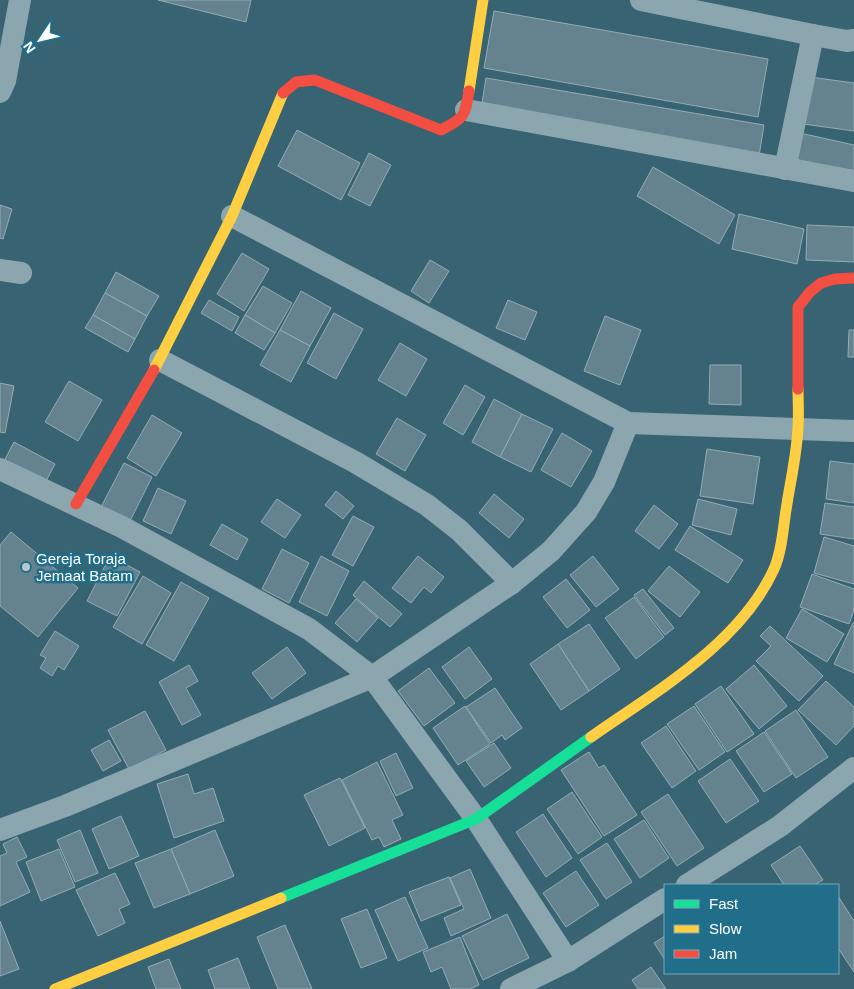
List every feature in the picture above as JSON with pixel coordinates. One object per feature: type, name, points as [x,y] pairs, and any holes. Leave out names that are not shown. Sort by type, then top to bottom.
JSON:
[{"type":"street","points":[[0,92],[5,81],[20,0]]},
{"type":"street","points":[[76,504],[160,360],[232,216],[282,94],[291,83],[315,80],[440,130],[460,120],[466,110],[483,0]]},
{"type":"street","points":[[641,0],[813,35],[847,41],[854,40]]},
{"type":"street","points":[[785,169],[813,35]]},
{"type":"street","points":[[466,110],[854,182]]},
{"type":"street","points":[[232,216],[628,423],[854,430]]},
{"type":"street","points":[[55,989],[476,819],[690,667],[721,641],[748,612],[766,587],[780,548],[798,428],[798,307],[807,294],[826,279],[854,278]]},
{"type":"street","points":[[160,360],[355,462],[428,505],[470,541],[512,583]]},
{"type":"street","points":[[0,830],[65,806],[372,677],[512,583],[551,551],[586,512],[604,482],[628,423]]},
{"type":"street","points":[[0,469],[122,527],[309,629],[372,677],[476,819],[568,961]]},
{"type":"street","points":[[689,884],[780,826],[854,768]]},
{"type":"street","points":[[511,989],[568,961],[664,900]]},
{"type":"building","points":[[158,0],[251,0],[246,22]]},
{"type":"building","points":[[494,11],[768,59],[758,117],[484,68]]},
{"type":"building","points":[[810,77],[854,83],[854,131],[803,124]]},
{"type":"building","points":[[486,78],[764,125],[759,156],[481,109]]},
{"type":"building","points":[[297,130],[360,163],[341,200],[278,166]]},
{"type":"building","points":[[800,133],[854,145],[854,172],[795,159]]},
{"type":"building","points":[[369,153],[391,165],[370,206],[348,195]]},
{"type":"building","points":[[653,167],[735,215],[719,244],[637,196]]},
{"type":"building","points":[[0,205],[12,209],[3,239],[0,238]]},
{"type":"building","points":[[739,214],[804,229],[797,264],[732,249]]},
{"type":"building","points":[[807,225],[854,227],[854,262],[806,260]]},
{"type":"building","points":[[242,253],[269,269],[244,311],[217,294]]},
{"type":"building","points":[[430,260],[449,271],[429,303],[411,291]]},
{"type":"building","points":[[116,272],[159,296],[147,316],[105,293]]},
{"type":"building","points":[[263,286],[292,303],[275,333],[245,315]]},
{"type":"building","points":[[301,291],[331,308],[310,346],[280,330]]},
{"type":"building","points":[[105,293],[147,316],[135,339],[93,315]]},
{"type":"building","points":[[209,300],[239,317],[232,331],[201,313]]},
{"type":"building","points":[[508,300],[537,312],[525,340],[496,328]]},
{"type":"building","points":[[334,313],[363,329],[336,379],[307,363]]},
{"type":"building","points":[[93,315],[135,339],[128,352],[85,328]]},
{"type":"building","points":[[245,315],[275,333],[264,350],[235,333]]},
{"type":"building","points":[[605,316],[641,330],[620,385],[584,371]]},
{"type":"building","points":[[280,330],[310,346],[291,382],[260,365]]},
{"type":"building","points":[[849,330],[854,330],[854,357],[848,357]]},
{"type":"building","points":[[400,343],[427,359],[406,396],[378,380]]},
{"type":"building","points":[[710,365],[741,365],[741,405],[709,404]]},
{"type":"building","points":[[69,381],[102,400],[78,441],[45,422]]},
{"type":"building","points":[[0,383],[14,386],[5,433],[0,432]]},
{"type":"building","points":[[465,385],[485,397],[463,435],[443,423]]},
{"type":"building","points":[[494,399],[522,414],[500,457],[472,442]]},
{"type":"building","points":[[522,414],[553,429],[531,472],[500,457]]},
{"type":"building","points":[[152,415],[182,433],[156,476],[127,458]]},
{"type":"building","points":[[397,418],[426,435],[405,471],[376,454]]},
{"type":"building","points":[[562,433],[592,451],[571,487],[541,470]]},
{"type":"building","points":[[14,442],[55,464],[44,485],[3,463]]},
{"type":"building","points":[[707,449],[760,457],[753,504],[700,496]]},
{"type":"building","points":[[830,461],[854,464],[854,503],[826,499]]},
{"type":"building","points":[[124,463],[152,477],[130,521],[101,507]]},
{"type":"building","points":[[158,488],[186,501],[171,534],[143,521]]},
{"type":"building","points":[[336,491],[354,506],[343,519],[325,505]]},
{"type":"building","points":[[494,494],[524,519],[509,538],[479,513]]},
{"type":"building","points":[[277,499],[301,515],[285,538],[261,522]]},
{"type":"building","points":[[698,499],[737,509],[731,535],[692,525]]},
{"type":"building","points":[[825,503],[854,507],[854,539],[820,534]]},
{"type":"building","points":[[654,505],[678,524],[659,549],[635,531]]},
{"type":"building","points":[[353,516],[374,527],[353,566],[332,555]]},
{"type":"building","points":[[222,524],[248,539],[237,560],[210,545]]},
{"type":"building","points":[[690,526],[743,560],[728,583],[675,550]]},
{"type":"building","name":"Gereja Toraja Jemaat Batam","points":[[11,532],[78,588],[38,637],[0,606],[0,545]]},
{"type":"building","points":[[824,537],[854,546],[854,584],[814,573]]},
{"type":"building","points":[[282,549],[309,563],[289,603],[262,589]]},
{"type":"building","points":[[110,556],[140,572],[117,616],[87,601]]},
{"type":"building","points":[[321,556],[349,571],[327,616],[299,602]]},
{"type":"building","points":[[418,556],[444,577],[431,593],[424,587],[411,603],[392,588]]},
{"type":"building","points":[[593,556],[619,589],[596,607],[570,575]]},
{"type":"building","points":[[669,566],[700,592],[680,617],[648,591]]},
{"type":"building","points":[[812,574],[854,589],[854,610],[849,624],[800,607]]},
{"type":"building","points":[[143,576],[171,593],[142,644],[113,627]]},
{"type":"building","points":[[566,579],[590,610],[567,628],[543,597]]},
{"type":"building","points":[[364,581],[402,614],[390,627],[353,595]]},
{"type":"building","points":[[181,582],[209,598],[174,661],[146,645]]},
{"type":"building","points":[[643,589],[674,628],[665,635],[634,595]]},
{"type":"building","points":[[634,597],[664,637],[636,659],[605,618]]},
{"type":"building","points":[[356,599],[378,618],[357,642],[335,623]]},
{"type":"building","points":[[802,609],[844,634],[827,662],[786,638]]},
{"type":"building","points":[[854,623],[854,673],[834,664]]},
{"type":"building","points":[[589,624],[620,669],[589,691],[558,644]]},
{"type":"building","points":[[770,626],[823,676],[799,701],[756,661],[771,646],[760,636]]},
{"type":"building","points":[[55,631],[79,646],[64,670],[58,666],[52,676],[40,668],[46,658],[40,655]]},
{"type":"building","points":[[558,644],[589,691],[561,710],[530,664]]},
{"type":"building","points":[[287,647],[306,673],[272,699],[252,673]]},
{"type":"building","points":[[469,647],[492,679],[465,699],[442,667]]},
{"type":"building","points":[[189,665],[198,681],[186,688],[201,715],[182,725],[159,682]]},
{"type":"building","points":[[754,665],[787,706],[759,729],[726,689]]},
{"type":"building","points":[[429,668],[455,703],[424,726],[398,691]]},
{"type":"building","points":[[826,681],[854,707],[854,726],[836,745],[798,710]]},
{"type":"building","points":[[721,686],[754,734],[727,752],[695,704]]},
{"type":"building","points":[[495,688],[522,728],[505,740],[502,735],[491,743],[466,707]]},
{"type":"building","points":[[465,706],[490,744],[458,765],[433,728]]},
{"type":"building","points":[[694,706],[725,752],[699,770],[667,724]]},
{"type":"building","points":[[796,710],[828,757],[796,778],[765,731]]},
{"type":"building","points":[[145,711],[166,750],[129,769],[108,730]]},
{"type":"building","points":[[666,726],[696,771],[672,788],[641,743]]},
{"type":"building","points":[[764,732],[792,774],[764,792],[736,751]]},
{"type":"building","points":[[109,740],[121,761],[103,771],[91,750]]},
{"type":"building","points":[[494,743],[511,768],[484,787],[466,761]]},
{"type":"building","points":[[589,752],[599,768],[604,765],[637,815],[604,836],[561,770]]},
{"type":"building","points":[[396,753],[413,788],[396,796],[380,761]]},
{"type":"building","points":[[730,759],[759,801],[726,823],[698,781]]},
{"type":"building","points":[[377,762],[403,815],[392,820],[401,839],[384,847],[379,837],[372,840],[342,780]]},
{"type":"building","points":[[188,774],[194,794],[213,788],[224,821],[174,838],[157,784]]},
{"type":"building","points":[[340,778],[365,828],[329,846],[304,795]]},
{"type":"building","points":[[572,792],[602,837],[578,854],[547,809]]},
{"type":"building","points":[[668,794],[704,848],[677,866],[641,812]]},
{"type":"building","points":[[543,814],[572,858],[546,877],[516,832]]},
{"type":"building","points":[[121,816],[139,856],[109,869],[92,829]]},
{"type":"building","points":[[644,820],[669,858],[640,878],[614,839]]},
{"type":"building","points":[[80,830],[98,873],[75,882],[57,840]]},
{"type":"building","points":[[215,830],[234,876],[190,894],[171,849]]},
{"type":"building","points":[[17,837],[27,857],[16,862],[30,892],[0,906],[0,856],[7,853],[3,844]]},
{"type":"building","points":[[607,843],[632,882],[606,899],[580,860]]},
{"type":"building","points":[[800,846],[823,880],[816,884],[783,884],[771,865]]},
{"type":"building","points":[[59,849],[75,887],[41,901],[26,862]]},
{"type":"building","points":[[171,849],[190,894],[154,908],[135,863]]},
{"type":"building","points":[[470,869],[491,918],[451,936],[444,918],[464,909],[450,878]]},
{"type":"building","points":[[576,871],[599,905],[566,927],[543,893]]},
{"type":"building","points":[[115,873],[130,904],[119,909],[125,923],[98,936],[76,890]]},
{"type":"building","points":[[449,877],[461,905],[421,921],[409,892]]},
{"type":"building","points":[[405,897],[428,948],[398,961],[375,910]]},
{"type":"building","points":[[839,898],[854,921],[854,972],[839,950]]},
{"type":"building","points":[[367,909],[387,958],[361,968],[341,919]]},
{"type":"building","points":[[507,914],[529,958],[483,980],[462,936]]},
{"type":"building","points":[[0,921],[19,969],[0,976]]},
{"type":"building","points":[[285,925],[312,989],[278,989],[257,937]]},
{"type":"building","points":[[460,937],[479,985],[470,989],[451,989],[442,967],[431,972],[423,952]]},
{"type":"building","points":[[664,937],[664,958],[654,943]]},
{"type":"building","points":[[238,958],[250,989],[215,989],[208,970]]},
{"type":"building","points":[[169,959],[181,989],[156,989],[148,967]]},
{"type":"building","points":[[651,967],[666,989],[638,989],[632,980]]},
{"type":"traffic: fast","points":[[281,898],[476,819],[591,737]]},
{"type":"traffic: slow","points":[[469,91],[483,0]]},
{"type":"traffic: slow","points":[[154,370],[232,216],[283,93]]},
{"type":"traffic: slow","points":[[591,737],[694,664],[740,621],[759,596],[774,569],[781,547],[796,448],[798,389]]},
{"type":"traffic: slow","points":[[55,989],[281,898]]},
{"type":"traffic: jam","points":[[283,93],[296,82],[315,80],[441,130],[462,116],[469,91]]},
{"type":"traffic: jam","points":[[798,389],[798,307],[810,292],[821,283],[835,279],[854,278]]},
{"type":"traffic: jam","points":[[76,504],[154,370]]},
{"type":"place","name":"Gereja Toraja Jemaat Batam","points":[[26,567]]}]
